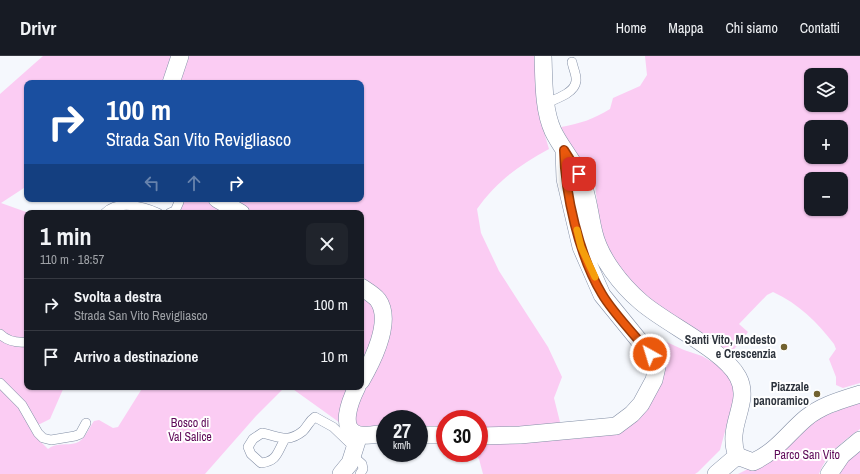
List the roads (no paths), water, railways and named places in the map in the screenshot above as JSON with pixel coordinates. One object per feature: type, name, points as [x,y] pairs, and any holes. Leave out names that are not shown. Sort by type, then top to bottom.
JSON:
[{"type":"street","points":[[172,80],[180,56]]},
{"type":"street","points":[[543,56],[546,103],[552,129],[579,174],[585,191],[594,234],[600,248],[625,286],[640,302],[718,354],[738,376],[742,387],[742,397],[732,434],[733,445],[737,456],[753,462],[767,456],[806,419],[818,410],[830,404],[860,394]]},
{"type":"street","points":[[488,436],[520,435],[616,426],[632,414],[641,404],[654,380],[656,367],[650,354],[602,294],[581,247],[565,179],[564,150]]},
{"type":"street","points":[[222,202],[236,210]]},
{"type":"street","points":[[364,289],[378,299],[383,314],[380,340],[364,375]]},
{"type":"street","points":[[355,390],[350,400],[347,417],[348,425],[352,431],[356,447]]},
{"type":"street","points":[[341,474],[356,447],[376,437]]},
{"type":"street","points":[[829,474],[842,455],[860,440]]},
{"type":"street","points":[[716,474],[737,456]]},
{"type":"lane","points":[[546,103],[564,95],[574,88],[576,81],[572,62]]},
{"type":"lane","points":[[109,210],[118,206],[141,207],[150,210]]},
{"type":"lane","points":[[0,334],[5,339],[15,342],[24,342]]},
{"type":"lane","points":[[0,383],[22,405],[38,433],[43,438],[51,440],[75,436],[80,434],[86,423]]},
{"type":"lane","points":[[285,439],[303,430],[315,417],[333,427],[356,447],[363,469],[360,474]]},
{"type":"place","name":"Santi Vito, Modesto e Crescenzia","points":[[784,347]]},
{"type":"place","name":"Piazzale panoramico","points":[[817,394]]},
{"type":"park label","name":"Bosco di Val Salice","points":[[190,430]]},
{"type":"park label","name":"Parco San Vito","points":[[807,455]]}]
